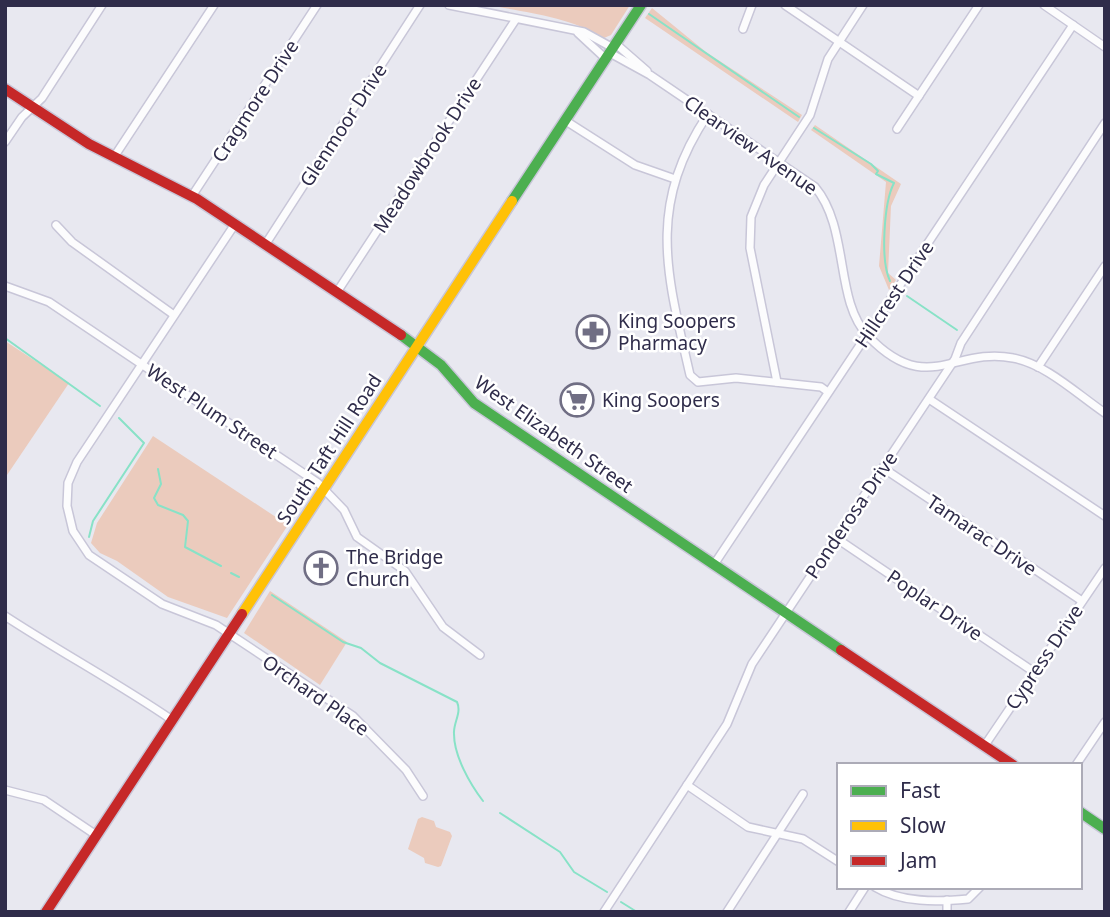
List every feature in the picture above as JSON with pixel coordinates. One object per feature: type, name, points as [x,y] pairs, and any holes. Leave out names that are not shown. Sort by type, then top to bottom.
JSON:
[{"type":"main road","name":"South Taft Hill Road","points":[[46,912],[641,5]]},
{"type":"main road","name":"West Elizabeth Street","points":[[5,89],[114,157],[192,196],[418,346],[436,360],[474,403],[1010,763]]},
{"type":"main road","points":[[1082,813],[1105,828]]},
{"type":"street","points":[[5,142],[42,98],[102,5]]},
{"type":"street","points":[[114,157],[214,5]]},
{"type":"street","name":"Cragmore Drive","points":[[192,196],[317,5]]},
{"type":"street","name":"Glenmoor Drive","points":[[265,245],[420,5]]},
{"type":"street","name":"Clearview Avenue","points":[[449,5],[536,21],[578,33],[650,75],[815,187],[832,213],[852,306],[868,335],[915,367],[951,365],[1001,356],[1038,367],[1104,410]]},
{"type":"street","points":[[743,29],[752,5]]},
{"type":"street","points":[[785,5],[919,96]]},
{"type":"street","points":[[777,382],[749,237],[756,202],[810,115],[821,73],[863,5]]},
{"type":"street","points":[[897,130],[979,5]]},
{"type":"street","points":[[1044,5],[1105,47]]},
{"type":"street","name":"Meadowbrook Drive","points":[[337,292],[516,19]]},
{"type":"street","name":"Hillcrest Drive","points":[[715,563],[1073,25]]},
{"type":"street","name":"Clearview Avenue","points":[[578,33],[584,32],[611,51]]},
{"type":"street","points":[[708,114],[685,151],[675,178],[666,230],[667,267],[690,375],[698,382],[736,378],[821,387],[828,392]]},
{"type":"street","points":[[566,121],[635,165],[675,178]]},
{"type":"street","name":"Ponderosa Drive","points":[[604,912],[727,724],[752,664],[929,399],[951,365],[961,343],[1105,122]]},
{"type":"street","points":[[56,225],[72,243],[174,315]]},
{"type":"street","points":[[228,634],[204,618],[162,604],[97,562],[82,547],[70,524],[66,498],[71,474],[235,225]]},
{"type":"street","points":[[1038,367],[1105,265]]},
{"type":"street","name":"West Plum Street","points":[[5,286],[49,302],[318,483],[344,510],[357,537],[411,576],[443,627],[480,655]]},
{"type":"street","points":[[929,399],[1105,516]]},
{"type":"street","name":"Tamarac Drive","points":[[883,468],[1082,601]]},
{"type":"street","name":"Poplar Drive","points":[[836,538],[1034,672]]},
{"type":"street","name":"Cypress Drive","points":[[985,745],[1105,569]]},
{"type":"street","points":[[5,616],[61,653],[116,682],[172,720]]},
{"type":"street","name":"Orchard Place","points":[[228,634],[362,723],[417,783],[423,796]]},
{"type":"street","points":[[1077,763],[1105,722]]},
{"type":"street","points":[[687,785],[748,827],[809,842],[837,861]]},
{"type":"street","points":[[5,790],[44,800],[96,835]]},
{"type":"street","points":[[727,912],[803,794]]},
{"type":"street","points":[[849,912],[864,889]]},
{"type":"street","points":[[878,889],[895,897],[947,900],[968,899],[978,889]]},
{"type":"street","points":[[947,900],[947,912]]},
{"type":"shaded area","points":[[488,5],[630,5],[611,35],[604,38],[562,20]]},
{"type":"shaded area","points":[[652,8],[706,52],[802,115],[798,122],[645,18]]},
{"type":"shaded area","points":[[815,125],[901,184],[891,206],[888,273],[896,280],[889,290],[879,266],[886,182],[811,130]]},
{"type":"shaded area","points":[[5,341],[69,383],[5,478]]},
{"type":"shaded area","points":[[153,436],[288,525],[227,618],[168,597],[117,561],[100,553],[91,543],[97,523]]},
{"type":"shaded area","points":[[270,591],[347,642],[320,685],[244,633]]},
{"type":"shaded area","points":[[422,817],[434,821],[436,827],[450,832],[452,836],[441,866],[425,863],[424,858],[408,849],[418,819]]},
{"type":"waterway","points":[[649,14],[799,117]]},
{"type":"waterway","points":[[814,128],[871,164],[878,171],[876,174],[894,183],[884,231],[885,260],[890,281]]},
{"type":"waterway","points":[[907,296],[957,330]]},
{"type":"waterway","points":[[5,338],[100,406]]},
{"type":"waterway","points":[[89,537],[93,521],[144,443],[119,418]]},
{"type":"waterway","points":[[158,469],[161,484],[154,498],[158,505],[183,515],[188,521],[185,547],[221,566]]},
{"type":"waterway","points":[[231,573],[239,577]]},
{"type":"waterway","points":[[272,595],[343,642],[361,648],[380,663],[457,702],[454,734],[457,751],[468,778],[483,801]]},
{"type":"waterway","points":[[500,813],[560,852],[574,872],[607,892]]},
{"type":"waterway","points":[[621,902],[637,912]]},
{"type":"traffic: fast","points":[[512,201],[641,5]]},
{"type":"traffic: fast","points":[[401,335],[441,365],[474,403],[841,650]]},
{"type":"traffic: fast","points":[[1082,813],[1105,829]]},
{"type":"traffic: slow","points":[[242,614],[512,201]]},
{"type":"traffic: jam","points":[[5,89],[89,144],[197,199],[401,335]]},
{"type":"traffic: jam","points":[[46,912],[242,614]]},
{"type":"traffic: jam","points":[[841,650],[1010,763]]},
{"type":"place","name":"King Soopers Pharmacy","points":[[593,332]]},
{"type":"place","name":"King Soopers","points":[[577,400]]},
{"type":"place","name":"The Bridge Church","points":[[321,568]]}]
